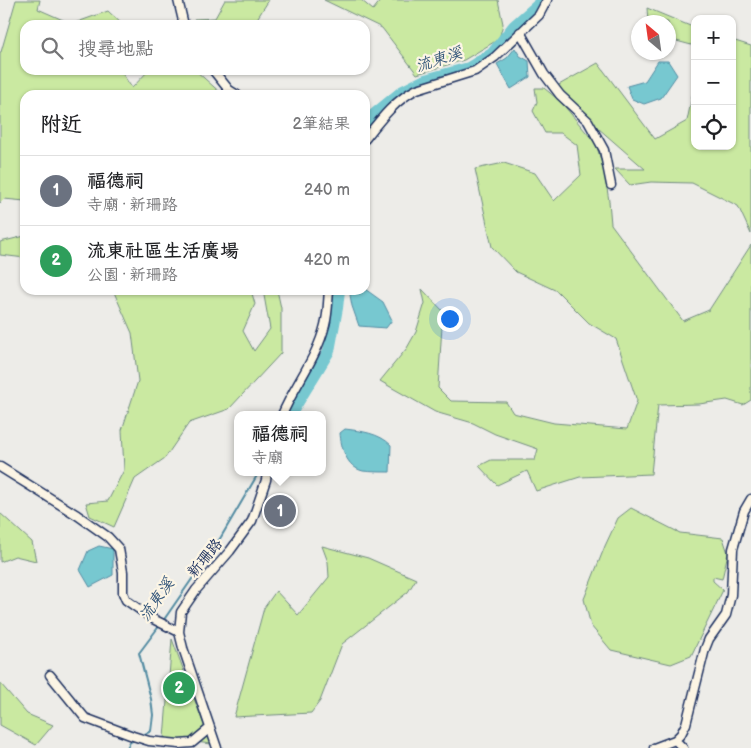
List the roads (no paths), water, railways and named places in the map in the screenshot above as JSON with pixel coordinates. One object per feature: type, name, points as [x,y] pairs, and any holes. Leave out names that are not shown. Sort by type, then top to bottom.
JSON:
[{"type":"street","points":[[178,0],[183,20]]},
{"type":"street","points":[[370,133],[387,112],[411,92],[475,72],[495,57],[539,15],[547,0]]},
{"type":"street","points":[[520,32],[544,74],[560,95],[588,121],[604,150],[611,185]]},
{"type":"street","points":[[217,75],[229,90]]},
{"type":"street","points":[[284,411],[313,357],[326,324],[329,295]]},
{"type":"street","points":[[0,467],[77,515],[108,537],[119,548],[123,572],[122,593],[126,600],[153,619],[179,632]]},
{"type":"street","name":"新珊路","points":[[217,748],[183,648],[179,632],[181,612],[196,590],[230,551],[252,521],[267,476]]},
{"type":"street","points":[[654,748],[675,740],[682,734],[686,724],[709,638],[726,615],[731,596],[733,549],[744,511],[751,500]]},
{"type":"street","points":[[50,675],[85,718],[133,736],[149,741],[179,744],[192,743],[210,728]]},
{"type":"street","points":[[675,740],[683,748]]},
{"type":"water","points":[[515,48],[520,56],[529,61],[530,77],[511,89],[497,64],[507,58]]},
{"type":"water","points":[[658,61],[668,61],[677,75],[661,98],[644,104],[632,99],[627,86],[645,81]]},
{"type":"water","points":[[370,293],[383,302],[392,320],[386,328],[359,326],[350,295],[370,295]]},
{"type":"water","points":[[345,429],[375,435],[391,445],[390,472],[363,471],[352,465],[346,456],[342,444],[340,433]]},
{"type":"water","points":[[99,546],[113,549],[113,575],[90,587],[80,570],[88,551]]},
{"type":"waterway","name":"流東溪","points":[[370,118],[403,91],[425,80],[469,68],[492,54],[514,26],[538,5],[540,0]]},
{"type":"waterway","name":"流東溪","points":[[292,411],[329,351],[338,295]]},
{"type":"waterway","name":"流東溪","points":[[163,621],[221,537],[257,476]]},
{"type":"waterway","name":"流東溪","points":[[141,736],[151,731],[153,715],[151,699],[139,653],[160,625]]},
{"type":"waterway","name":"流東溪","points":[[127,748],[130,742],[135,740]]},
{"type":"place","name":"福德祠","points":[[280,511]]},
{"type":"place","name":"流東社區生活廣場","points":[[179,688]]}]
